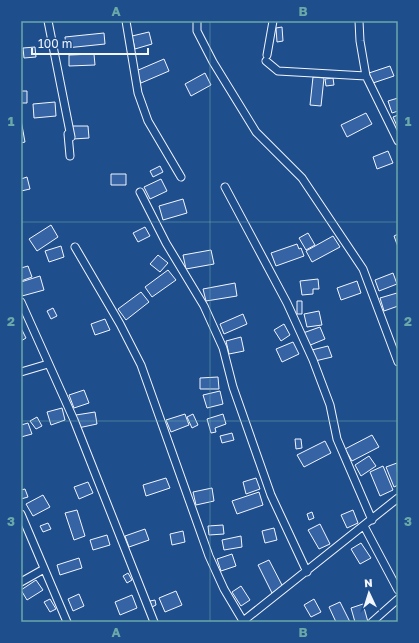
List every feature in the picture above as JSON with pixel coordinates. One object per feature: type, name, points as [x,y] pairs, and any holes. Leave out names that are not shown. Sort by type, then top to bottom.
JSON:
[{"type":"street","points":[[48,21],[71,137]]},
{"type":"street","points":[[126,21],[138,93],[148,121],[180,177]]},
{"type":"street","points":[[197,21],[197,31],[213,62],[256,132],[302,178],[363,269],[398,362]]},
{"type":"street","points":[[273,21],[266,58],[278,72],[366,76]]},
{"type":"street","points":[[358,21],[366,76],[398,141]]},
{"type":"street","points":[[67,120],[70,156]]},
{"type":"street","points":[[225,187],[287,303],[313,360],[330,405],[337,439],[372,520]]},
{"type":"street","points":[[140,192],[166,243],[204,306],[223,348],[232,387],[271,495],[306,572]]},
{"type":"street","points":[[75,247],[120,324],[141,365],[209,556],[224,589],[243,621],[398,498]]},
{"type":"street","points":[[21,302],[74,420],[154,622]]},
{"type":"street","points":[[21,372],[48,364]]},
{"type":"street","points":[[21,514],[67,622]]},
{"type":"street","points":[[364,526],[398,590]]},
{"type":"street","points":[[21,582],[44,569]]},
{"type":"street","points":[[372,622],[398,599]]},
{"type":"building","points":[[282,27],[283,41],[277,42],[276,28]]},
{"type":"building","points":[[149,32],[152,44],[135,49],[132,36]]},
{"type":"building","points":[[104,33],[105,44],[66,48],[65,37]]},
{"type":"building","points":[[35,47],[36,57],[24,58],[23,48]]},
{"type":"building","points":[[94,54],[95,65],[69,66],[69,55]]},
{"type":"building","points":[[164,59],[169,71],[141,83],[136,71]]},
{"type":"building","points":[[390,66],[394,76],[373,83],[369,73]]},
{"type":"building","points":[[205,73],[211,85],[191,96],[185,84]]},
{"type":"building","points":[[313,77],[324,78],[321,106],[310,105]]},
{"type":"building","points":[[333,78],[334,85],[326,86],[325,79]]},
{"type":"building","points":[[21,91],[27,91],[27,103],[21,103]]},
{"type":"building","points":[[398,98],[398,111],[392,113],[388,101]]},
{"type":"building","points":[[55,102],[56,116],[34,118],[33,104]]},
{"type":"building","points":[[366,113],[372,124],[347,137],[341,125]]},
{"type":"building","points":[[398,115],[398,128],[393,117]]},
{"type":"building","points":[[21,120],[25,142],[21,143]]},
{"type":"building","points":[[72,126],[88,126],[89,138],[73,139]]},
{"type":"building","points":[[388,151],[393,163],[377,169],[373,157]]},
{"type":"building","points":[[160,166],[163,172],[153,177],[150,171]]},
{"type":"building","points":[[111,174],[126,174],[126,185],[111,185]]},
{"type":"building","points":[[27,177],[30,189],[21,191],[21,179]]},
{"type":"building","points":[[161,179],[167,191],[150,199],[144,187]]},
{"type":"building","points":[[183,199],[187,213],[163,220],[159,206]]},
{"type":"building","points":[[51,225],[58,237],[37,251],[29,239]]},
{"type":"building","points":[[145,227],[150,236],[138,242],[133,233]]},
{"type":"building","points":[[308,233],[315,245],[306,250],[299,238]]},
{"type":"building","points":[[398,234],[398,247],[394,236]]},
{"type":"building","points":[[333,236],[340,247],[312,262],[306,251]]},
{"type":"building","points":[[297,244],[299,249],[301,248],[304,256],[276,266],[271,253]]},
{"type":"building","points":[[61,246],[64,257],[49,262],[45,251]]},
{"type":"building","points":[[211,250],[214,264],[186,269],[183,255]]},
{"type":"building","points":[[158,255],[168,263],[160,272],[150,264]]},
{"type":"building","points":[[28,266],[32,277],[21,281],[21,268]]},
{"type":"building","points":[[168,270],[176,280],[152,297],[145,287]]},
{"type":"building","points":[[393,273],[397,284],[379,291],[375,280]]},
{"type":"building","points":[[40,276],[44,290],[22,296],[21,282]]},
{"type":"building","points":[[318,279],[319,289],[313,289],[313,294],[302,295],[300,281]]},
{"type":"building","points":[[357,281],[361,293],[341,300],[337,288]]},
{"type":"building","points":[[235,283],[237,296],[206,301],[203,289]]},
{"type":"building","points":[[141,292],[149,302],[126,320],[118,309]]},
{"type":"building","points":[[397,293],[398,306],[384,311],[380,298]]},
{"type":"building","points":[[297,301],[302,301],[302,314],[297,314]]},
{"type":"building","points":[[53,308],[57,316],[51,319],[47,311]]},
{"type":"building","points":[[319,311],[322,325],[307,327],[304,314]]},
{"type":"building","points":[[243,314],[247,324],[224,334],[220,324]]},
{"type":"building","points":[[105,319],[110,330],[95,335],[91,324]]},
{"type":"building","points":[[284,324],[290,335],[281,341],[274,330]]},
{"type":"building","points":[[320,327],[325,339],[308,346],[303,333]]},
{"type":"building","points":[[21,328],[26,338],[21,341]]},
{"type":"building","points":[[241,337],[244,351],[229,354],[226,341]]},
{"type":"building","points":[[293,342],[299,354],[282,362],[276,349]]},
{"type":"building","points":[[328,346],[332,357],[315,361],[312,350]]},
{"type":"building","points":[[218,377],[219,389],[200,389],[200,378]]},
{"type":"building","points":[[84,390],[89,403],[74,408],[69,395]]},
{"type":"building","points":[[220,391],[223,404],[207,408],[203,395]]},
{"type":"building","points":[[62,408],[65,420],[51,425],[47,412]]},
{"type":"building","points":[[95,412],[97,424],[78,428],[76,415]]},
{"type":"building","points":[[185,414],[189,425],[171,432],[166,420]]},
{"type":"building","points":[[193,414],[198,425],[192,428],[187,417]]},
{"type":"building","points":[[223,414],[226,424],[215,428],[216,432],[211,433],[207,419]]},
{"type":"building","points":[[37,417],[42,426],[36,429],[30,421]]},
{"type":"building","points":[[28,423],[32,434],[21,437],[21,425]]},
{"type":"building","points":[[232,433],[234,440],[222,443],[220,436]]},
{"type":"building","points":[[372,435],[379,447],[352,461],[345,449]]},
{"type":"building","points":[[295,439],[301,439],[302,448],[296,449]]},
{"type":"building","points":[[325,441],[331,453],[304,467],[297,455]]},
{"type":"building","points":[[369,456],[376,466],[361,476],[355,465]]},
{"type":"building","points":[[397,463],[398,485],[394,487],[386,467]]},
{"type":"building","points":[[383,466],[393,490],[380,496],[370,472]]},
{"type":"building","points":[[166,478],[170,488],[146,496],[143,485]]},
{"type":"building","points":[[256,478],[260,489],[246,494],[243,482]]},
{"type":"building","points":[[88,482],[93,493],[79,499],[74,487]]},
{"type":"building","points":[[212,488],[214,501],[196,505],[193,492]]},
{"type":"building","points":[[25,489],[28,497],[21,499],[21,490]]},
{"type":"building","points":[[259,492],[263,505],[237,514],[232,501]]},
{"type":"building","points":[[43,495],[50,507],[33,516],[26,504]]},
{"type":"building","points":[[77,510],[85,536],[74,540],[65,513]]},
{"type":"building","points":[[353,510],[358,523],[347,528],[341,515]]},
{"type":"building","points":[[312,512],[314,518],[309,520],[307,514]]},
{"type":"building","points":[[48,523],[51,529],[43,532],[40,526]]},
{"type":"building","points":[[320,524],[330,544],[319,549],[308,530]]},
{"type":"building","points":[[223,525],[224,534],[209,535],[208,526]]},
{"type":"building","points":[[274,528],[277,540],[265,543],[262,531]]},
{"type":"building","points":[[145,529],[149,540],[129,547],[125,536]]},
{"type":"building","points":[[183,531],[185,542],[172,545],[170,534]]},
{"type":"building","points":[[107,535],[110,545],[93,550],[90,540]]},
{"type":"building","points":[[241,536],[242,547],[224,550],[222,540]]},
{"type":"building","points":[[361,543],[371,558],[360,564],[351,549]]},
{"type":"building","points":[[232,554],[236,566],[221,571],[217,559]]},
{"type":"building","points":[[79,558],[82,568],[60,575],[57,565]]},
{"type":"building","points":[[269,560],[283,587],[272,593],[258,565]]},
{"type":"building","points":[[128,573],[132,580],[127,583],[123,576]]},
{"type":"building","points":[[36,580],[43,590],[27,600],[21,590]]},
{"type":"building","points":[[241,586],[250,600],[241,606],[232,592]]},
{"type":"building","points":[[176,591],[182,605],[165,612],[159,598]]},
{"type":"building","points":[[79,594],[84,606],[73,611],[68,599]]},
{"type":"building","points":[[132,595],[137,608],[120,615],[115,602]]},
{"type":"building","points":[[50,599],[56,609],[50,612],[44,602]]},
{"type":"building","points":[[314,599],[321,612],[311,617],[304,605]]},
{"type":"building","points":[[155,600],[156,605],[152,607],[150,601]]},
{"type":"building","points":[[340,602],[350,622],[336,622],[329,607]]},
{"type":"building","points":[[363,604],[368,622],[355,622],[351,608]]}]
